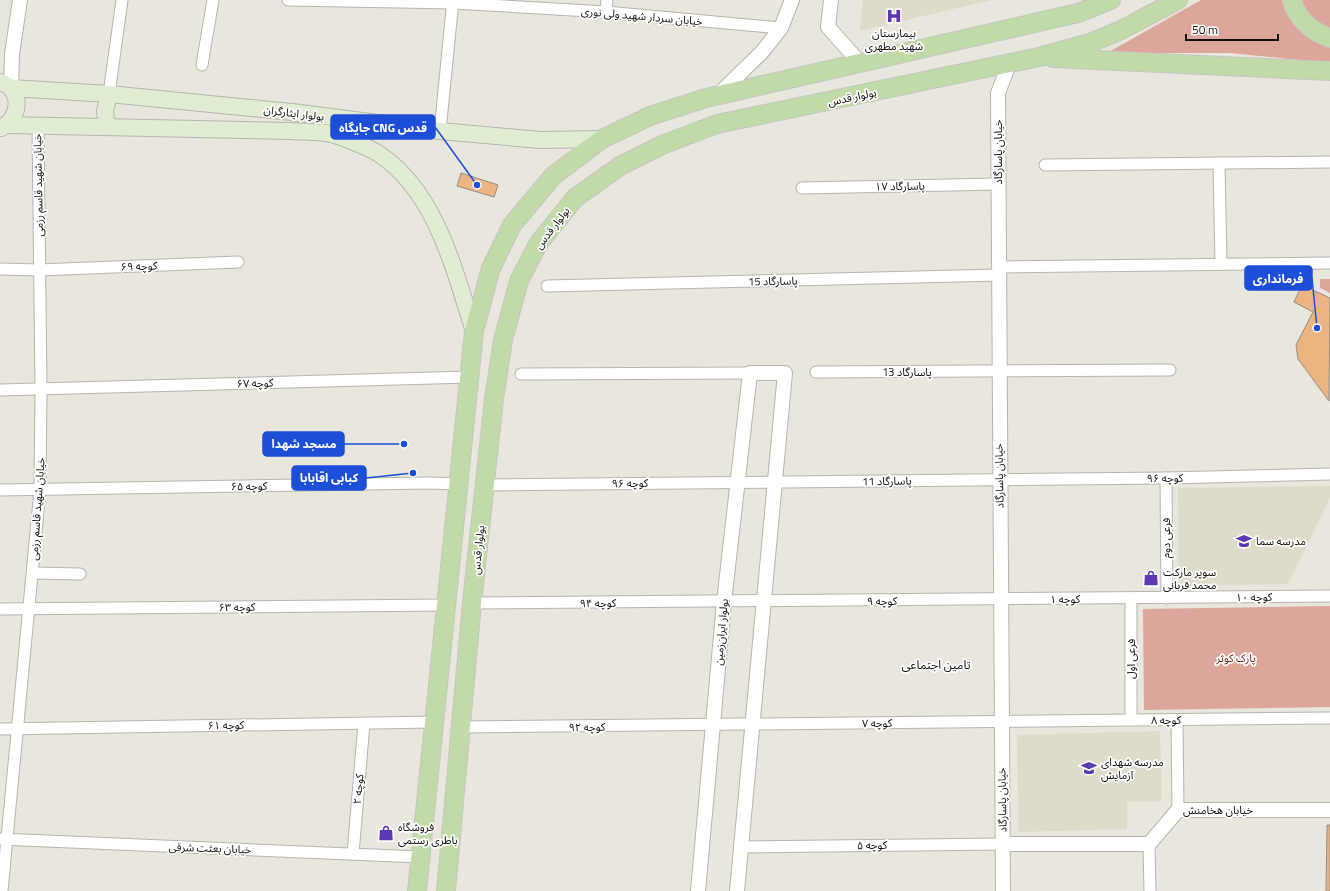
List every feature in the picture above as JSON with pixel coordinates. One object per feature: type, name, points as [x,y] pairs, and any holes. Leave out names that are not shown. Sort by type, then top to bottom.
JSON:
[{"type":"main road","points":[[417,891],[474,331],[491,268],[512,225],[553,176],[602,139],[650,116],[716,96],[861,64],[1078,13],[1111,0]]},
{"type":"main road","name":"بولوار قدس","points":[[446,891],[484,485],[494,399],[503,340],[519,281],[538,244],[575,198],[620,166],[662,145],[717,124],[1039,57],[1090,43],[1115,33],[1178,0]]},
{"type":"main road","points":[[1292,0],[1304,24],[1319,35],[1330,38]]},
{"type":"main road","points":[[1039,57],[1330,71]]},
{"type":"main road","name":"بولوار ایثارگران","points":[[5,85],[292,112],[440,131],[540,140],[602,139]]},
{"type":"main road","points":[[4,127],[13,119],[17,107],[15,95],[5,85]]},
{"type":"main road","points":[[107,127],[105,111],[109,94]]},
{"type":"main road","name":"بولوار ایثارگران","points":[[4,127],[38,125],[290,131],[334,134],[382,155],[409,180],[426,203],[439,231],[474,331]]},
{"type":"street","points":[[5,85],[6,55],[20,0]]},
{"type":"street","points":[[109,94],[122,0]]},
{"type":"street","points":[[202,66],[212,0]]},
{"type":"street","name":"خیابان سردار شهید ولی نوری","points":[[288,0],[453,2],[606,12],[781,28]]},
{"type":"street","points":[[606,12],[607,0]]},
{"type":"street","points":[[716,96],[762,52],[781,28],[792,0]]},
{"type":"street","points":[[831,0],[828,27],[861,64]]},
{"type":"street","points":[[440,131],[453,2]]},
{"type":"street","name":"خیابان پاسارگاد","points":[[1003,891],[999,480],[998,93],[1009,64]]},
{"type":"street","name":"خیابان شهید قاسم رزمی","points":[[2,891],[4,839],[19,728],[40,490],[41,389],[38,125]]},
{"type":"street","points":[[1046,165],[1330,162]]},
{"type":"street","points":[[1219,163],[1221,264]]},
{"type":"street","name":"پاسارگاد ۱۷","points":[[802,188],[998,184]]},
{"type":"street","name":"کوچه ۶۹","points":[[0,269],[39,270],[238,262]]},
{"type":"street","name":"پاسارگاد 15","points":[[548,286],[1221,264],[1330,263]]},
{"type":"street","name":"پاسارگاد 13","points":[[816,372],[1170,370]]},
{"type":"street","name":"بولوار ایران‌زمین","points":[[698,891],[724,602],[750,373]]},
{"type":"street","points":[[521,374],[785,373],[737,891]]},
{"type":"street","name":"کوچه ۶۷","points":[[0,390],[469,377]]},
{"type":"street","name":"کوچه ۹۶","points":[[999,480],[1330,474]]},
{"type":"street","name":"فرعی دوم","points":[[1166,478],[1167,598]]},
{"type":"street","name":"پاسارگاد 11","points":[[775,482],[999,480]]},
{"type":"street","name":"کوچه ۹۶","points":[[484,485],[775,482]]},
{"type":"street","name":"کوچه ۶۵","points":[[0,490],[413,483],[458,484]]},
{"type":"street","points":[[33,573],[80,574]]},
{"type":"street","name":"کوچه ۱۰","points":[[1131,598],[1330,596]]},
{"type":"street","name":"کوچه ۱","points":[[1000,600],[1131,598]]},
{"type":"street","name":"فرعی اول","points":[[1131,598],[1131,720]]},
{"type":"street","name":"کوچه ۹","points":[[724,602],[1000,600]]},
{"type":"street","name":"کوچه ۹۴","points":[[472,603],[724,602]]},
{"type":"street","name":"کوچه ۶۳","points":[[0,610],[446,605]]},
{"type":"street","name":"کوچه ۸","points":[[1001,721],[1330,718]]},
{"type":"street","points":[[1177,720],[1178,810]]},
{"type":"street","name":"کوچه ۷","points":[[713,725],[1001,721]]},
{"type":"street","name":"کوچه ۶۱","points":[[0,728],[434,722]]},
{"type":"street","name":"کوچه ۲","points":[[353,854],[364,724]]},
{"type":"street","name":"کوچه ۹۲","points":[[462,727],[713,725]]},
{"type":"street","name":"خیابان هخامنش","points":[[1149,844],[1178,810],[1330,810]]},
{"type":"street","name":"خیابان بعثت شرقی","points":[[4,839],[420,857]]},
{"type":"street","points":[[1002,844],[1149,844],[1150,891]]},
{"type":"street","name":"کوچه ۵","points":[[741,846],[1002,844]]},
{"type":"shaded area","name":"بیمارستان شهید مطهری","points":[[863,0],[991,0],[860,31]]},
{"type":"shaded area","name":"مدرسه سما","points":[[1330,486],[1330,498],[1288,584],[1179,586],[1178,488]]},
{"type":"shaded area","name":"مدرسه شهدای آزمایش","points":[[1160,731],[1162,801],[1127,802],[1127,829],[1019,832],[1017,735]]},
{"type":"green space","points":[[1201,0],[1282,0],[1288,16],[1300,30],[1315,40],[1330,47],[1330,63],[1230,53],[1107,53]]},
{"type":"green space","points":[[1301,0],[1330,0],[1330,30],[1312,18]]},
{"type":"green space","points":[[1320,279],[1330,279],[1330,293],[1320,288]]},
{"type":"green space","name":"پارک کوثر","points":[[1330,606],[1330,707],[1144,710],[1143,609]]},
{"type":"building","points":[[461,173],[498,185],[494,197],[457,186]]},
{"type":"building","points":[[1302,285],[1330,298],[1329,401],[1298,359],[1296,345],[1313,312],[1294,302]]},
{"type":"building","points":[[1327,825],[1330,825],[1330,891],[1326,891]]},
{"type":"place","name":"بیمارستان شهید مطهری","points":[[894,16]]},
{"type":"place","name":"جایگاه CNG قدس","points":[[477,185]]},
{"type":"place","name":"فرمانداری","points":[[1317,328]]},
{"type":"place","name":"مسجد شهدا","points":[[404,444]]},
{"type":"place","name":"کبابی اقابابا","points":[[413,473]]},
{"type":"place","name":"مدرسه سما","points":[[1244,541]]},
{"type":"place","name":"سوپر مارکت محمد قربانی","points":[[1151,578]]},
{"type":"place","name":"مدرسه شهدای آزمایش","points":[[1089,768]]},
{"type":"place","name":"فروشگاه باطری رستمی","points":[[386,833]]},
{"type":"district","name":"تامین اجتماعی","points":[[936,665]]}]
